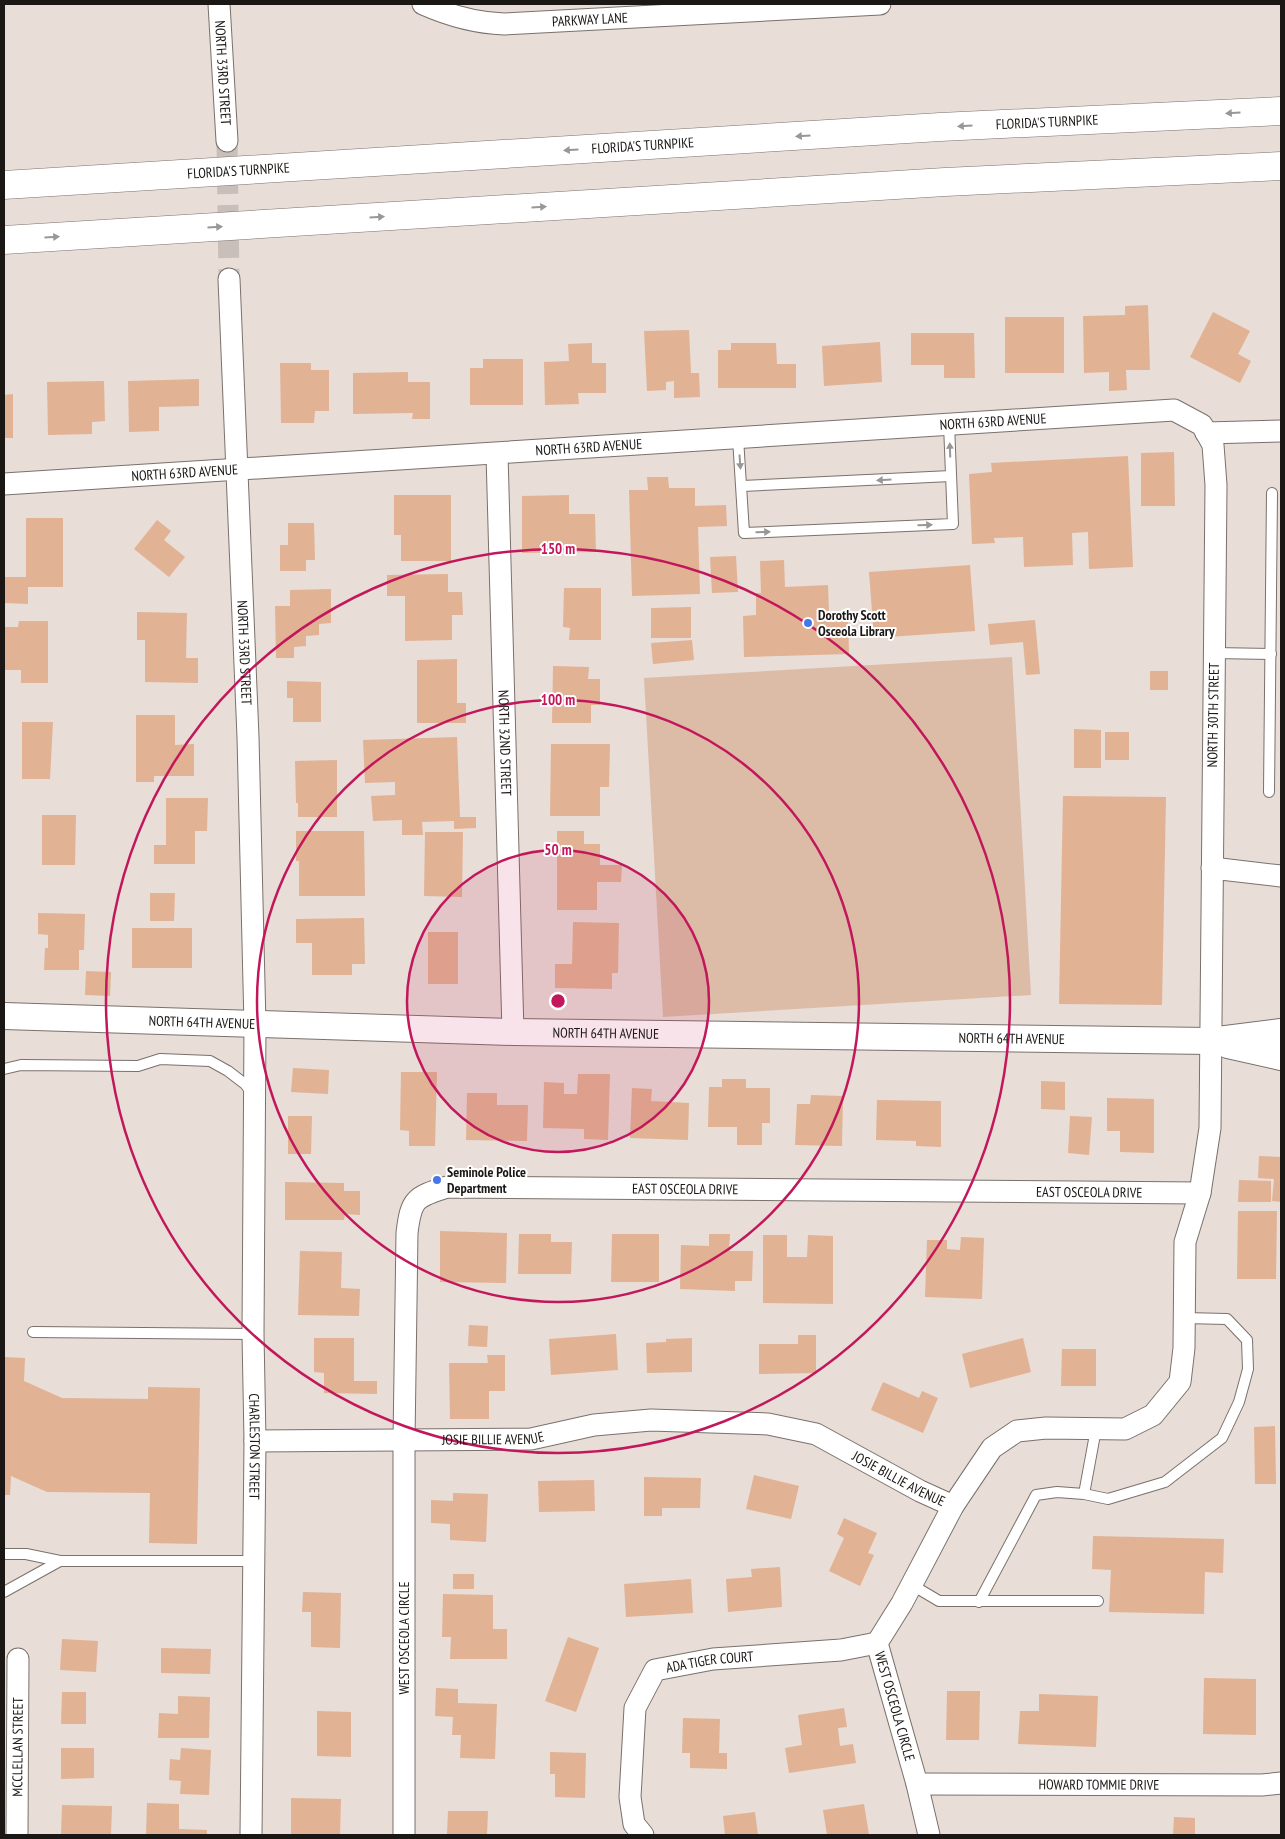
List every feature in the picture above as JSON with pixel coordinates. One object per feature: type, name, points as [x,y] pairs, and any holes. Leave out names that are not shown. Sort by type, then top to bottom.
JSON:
[{"type":"highway","name":"FLORIDA'S TURNPIKE","points":[[4,185],[940,127],[1281,111]]},
{"type":"highway","points":[[4,240],[945,182],[1281,166]]},
{"type":"street","name":"NORTH 33RD STREET","points":[[219,4],[227,142]]},
{"type":"street","name":"PARKWAY LANE","points":[[423,4],[445,14],[479,23],[504,24],[880,4]]},
{"type":"street","name":"NORTH 33RD STREET","points":[[229,279],[248,737],[256,1056]]},
{"type":"street","name":"NORTH 63RD AVENUE","points":[[4,484],[1174,410],[1202,425],[1206,433]]},
{"type":"street","points":[[1206,433],[1281,431]]},
{"type":"street","name":"NORTH 30TH STREET","points":[[1206,433],[1213,445],[1216,485],[1210,1041]]},
{"type":"street","name":"NORTH 32ND STREET","points":[[497,454],[513,1032]]},
{"type":"street","points":[[1212,868],[1281,876]]},
{"type":"street","name":"NORTH 64TH AVENUE","points":[[4,1016],[513,1032],[1210,1041],[1281,1032]]},
{"type":"street","name":"NORTH 64TH AVENUE","points":[[1210,1041],[1281,1057]]},
{"type":"street","name":"JOSIE BILLIE AVENUE","points":[[255,1441],[530,1440],[594,1424],[651,1420],[768,1424],[816,1434],[912,1487],[953,1506],[992,1448],[1017,1431],[1046,1428],[1125,1429],[1153,1414],[1180,1382],[1184,1348],[1185,1242],[1200,1193],[1210,1128],[1210,1041]]},
{"type":"street","name":"CHARLESTON STREET","points":[[251,1835],[256,1056]]},
{"type":"street","name":"EAST OSCEOLA DRIVE","points":[[404,1441],[407,1233],[410,1209],[422,1194],[447,1187],[1200,1193]]},
{"type":"street","name":"WEST OSCEOLA CIRCLE","points":[[404,1441],[404,1835]]},
{"type":"street","name":"WEST OSCEOLA CIRCLE","points":[[929,1835],[878,1643],[953,1506]]},
{"type":"street","name":"ADA TIGER COURT","points":[[642,1835],[634,1824],[630,1796],[635,1708],[655,1670],[713,1659],[840,1650],[878,1643]]},
{"type":"street","name":"MCCLELLAN STREET","points":[[17,1835],[18,1659]]},
{"type":"street","name":"HOWARD TOMMIE DRIVE","points":[[917,1784],[1262,1785],[1281,1783]]},
{"type":"lane","points":[[738,438],[744,533],[943,525],[953,524],[949,424]]},
{"type":"lane","points":[[742,486],[951,476]]},
{"type":"lane","points":[[1269,792],[1272,493]]},
{"type":"lane","points":[[1214,653],[1271,654]]},
{"type":"lane","points":[[4,1069],[21,1065],[138,1066],[160,1059],[210,1061],[228,1070],[245,1084],[256,1100]]},
{"type":"lane","points":[[979,1602],[1036,1496],[1057,1492],[1084,1494],[1108,1499],[1165,1482],[1222,1438],[1239,1402],[1248,1369],[1247,1340],[1228,1320],[1184,1318]]},
{"type":"lane","points":[[34,1332],[253,1334]]},
{"type":"lane","points":[[1084,1494],[1096,1429]]},
{"type":"lane","points":[[4,1554],[26,1554],[60,1561],[254,1561]]},
{"type":"lane","points":[[4,1592],[60,1561]]},
{"type":"lane","points":[[912,1584],[939,1601],[1098,1601]]},
{"type":"shaded area","points":[[1012,657],[1031,995],[663,1017],[644,678]]},
{"type":"building","points":[[1148,305],[1150,370],[1126,370],[1127,390],[1109,391],[1109,372],[1084,373],[1083,316],[1125,315],[1125,306]]},
{"type":"building","points":[[1213,312],[1250,331],[1238,354],[1251,361],[1240,383],[1190,357]]},
{"type":"building","points":[[1005,317],[1064,317],[1064,373],[1005,373]]},
{"type":"building","points":[[689,330],[691,373],[699,373],[700,397],[674,398],[674,381],[666,382],[666,390],[647,391],[644,331]]},
{"type":"building","points":[[911,333],[974,333],[975,378],[944,378],[944,365],[911,365]]},
{"type":"building","points":[[880,342],[882,382],[824,386],[822,346]]},
{"type":"building","points":[[592,343],[592,363],[606,363],[606,393],[578,393],[579,404],[545,405],[544,362],[569,361],[568,344]]},
{"type":"building","points":[[731,343],[776,343],[777,364],[796,364],[796,388],[718,388],[718,350],[731,350]]},
{"type":"building","points":[[483,359],[523,359],[523,405],[470,405],[470,368],[483,368]]},
{"type":"building","points":[[280,363],[311,363],[311,370],[329,370],[329,411],[315,411],[314,423],[281,423]]},
{"type":"building","points":[[408,372],[408,382],[430,382],[430,419],[412,419],[413,413],[353,414],[353,373]]},
{"type":"building","points":[[199,379],[199,406],[159,407],[159,431],[129,432],[128,381]]},
{"type":"building","points":[[104,381],[105,421],[92,422],[92,434],[48,435],[47,382]]},
{"type":"building","points":[[13,394],[13,438],[4,438],[4,395]]},
{"type":"building","points":[[1174,452],[1175,506],[1141,506],[1141,453]]},
{"type":"building","points":[[1128,456],[1133,567],[1089,569],[1088,532],[1072,533],[1073,565],[1024,567],[1023,537],[994,538],[995,543],[972,544],[969,474],[992,472],[991,463]]},
{"type":"building","points":[[647,477],[668,477],[669,488],[695,488],[695,506],[726,505],[727,526],[698,527],[700,594],[632,596],[629,490],[648,490]]},
{"type":"building","points":[[394,495],[451,495],[451,561],[401,561],[401,535],[394,535]]},
{"type":"building","points":[[569,495],[569,514],[595,514],[596,552],[522,553],[522,496]]},
{"type":"building","points":[[26,518],[63,518],[63,587],[28,587],[28,604],[4,603],[4,577],[26,577]]},
{"type":"building","points":[[157,520],[171,531],[164,540],[185,557],[169,577],[134,549]]},
{"type":"building","points":[[288,523],[314,523],[315,560],[306,560],[306,571],[280,571],[280,545],[288,545]]},
{"type":"building","points":[[736,556],[738,592],[712,593],[710,557]]},
{"type":"building","points":[[784,560],[785,587],[828,585],[829,613],[848,612],[849,654],[744,657],[743,616],[756,615],[756,593],[761,593],[760,561]]},
{"type":"building","points":[[970,565],[975,631],[874,638],[869,572]]},
{"type":"building","points":[[448,574],[448,592],[462,592],[463,615],[452,615],[452,640],[405,641],[405,596],[387,596],[387,575]]},
{"type":"building","points":[[564,588],[601,588],[601,640],[569,640],[570,628],[563,627]]},
{"type":"building","points":[[331,589],[331,623],[319,624],[319,635],[306,636],[306,646],[294,647],[294,658],[276,658],[275,606],[290,606],[290,590]]},
{"type":"building","points":[[691,607],[691,638],[651,638],[651,608]]},
{"type":"building","points":[[137,612],[187,613],[186,658],[198,658],[198,683],[145,682],[145,640],[137,640]]},
{"type":"building","points":[[1035,620],[1040,674],[1026,675],[1023,642],[990,645],[988,624]]},
{"type":"building","points":[[19,621],[48,621],[48,683],[21,683],[21,670],[4,670],[4,627],[18,627]]},
{"type":"building","points":[[692,640],[694,660],[653,664],[651,643]]},
{"type":"building","points":[[457,659],[457,703],[466,703],[466,723],[417,723],[417,660]]},
{"type":"building","points":[[553,666],[589,667],[588,679],[600,679],[600,705],[591,705],[591,723],[552,723]]},
{"type":"building","points":[[1150,671],[1168,671],[1168,690],[1150,690]]},
{"type":"building","points":[[287,681],[321,682],[321,722],[293,722],[293,698],[287,698]]},
{"type":"building","points":[[136,715],[175,715],[175,745],[194,744],[194,776],[154,776],[154,782],[136,782]]},
{"type":"building","points":[[22,722],[53,722],[50,779],[22,779]]},
{"type":"building","points":[[1074,729],[1101,730],[1101,768],[1074,768]]},
{"type":"building","points":[[1105,732],[1129,732],[1129,760],[1105,760]]},
{"type":"building","points":[[457,737],[460,817],[476,817],[476,828],[454,829],[454,821],[422,822],[423,835],[402,835],[402,820],[373,821],[371,796],[395,795],[395,782],[365,783],[363,740]]},
{"type":"building","points":[[551,744],[610,744],[609,787],[600,787],[600,816],[550,816]]},
{"type":"building","points":[[337,760],[337,817],[298,817],[295,761]]},
{"type":"building","points":[[1063,796],[1166,797],[1162,1005],[1059,1004]]},
{"type":"building","points":[[166,798],[208,798],[207,831],[195,831],[195,864],[154,864],[154,845],[166,845]]},
{"type":"building","points":[[42,815],[76,815],[75,865],[42,865]]},
{"type":"building","points":[[296,831],[364,831],[365,896],[299,896],[299,861],[296,861]]},
{"type":"building","points":[[557,831],[584,831],[584,844],[600,844],[600,865],[622,865],[621,882],[597,882],[597,910],[557,910]]},
{"type":"building","points":[[425,832],[463,832],[462,897],[424,896]]},
{"type":"building","points":[[150,893],[175,893],[174,921],[150,921]]},
{"type":"building","points":[[38,913],[85,914],[84,950],[79,950],[79,970],[44,970],[45,948],[48,948],[48,935],[38,934]]},
{"type":"building","points":[[364,918],[365,964],[352,964],[352,975],[312,975],[312,943],[296,943],[296,919]]},
{"type":"building","points":[[573,922],[619,923],[618,973],[612,973],[612,989],[555,988],[555,964],[572,964]]},
{"type":"building","points":[[132,928],[192,928],[192,968],[132,968]]},
{"type":"building","points":[[428,932],[458,932],[458,984],[428,984]]},
{"type":"building","points":[[86,971],[111,972],[110,996],[85,995]]},
{"type":"building","points":[[293,1068],[329,1070],[328,1094],[291,1092]]},
{"type":"building","points":[[401,1072],[437,1072],[435,1146],[409,1146],[409,1131],[400,1130]]},
{"type":"building","points":[[578,1074],[610,1074],[608,1140],[584,1139],[584,1129],[543,1128],[544,1082],[564,1083],[564,1094],[577,1094]]},
{"type":"building","points":[[722,1079],[746,1079],[746,1088],[770,1088],[770,1123],[762,1123],[762,1145],[737,1145],[737,1127],[708,1127],[709,1087],[722,1087]]},
{"type":"building","points":[[1041,1081],[1065,1082],[1065,1110],[1041,1109]]},
{"type":"building","points":[[632,1088],[652,1089],[651,1101],[689,1103],[688,1140],[630,1138]]},
{"type":"building","points":[[467,1093],[497,1093],[497,1105],[528,1105],[527,1141],[466,1140]]},
{"type":"building","points":[[811,1095],[843,1096],[842,1146],[795,1145],[797,1104],[810,1104]]},
{"type":"building","points":[[1107,1098],[1154,1099],[1154,1153],[1120,1152],[1120,1131],[1107,1131]]},
{"type":"building","points":[[877,1100],[941,1101],[941,1147],[916,1146],[916,1141],[876,1140]]},
{"type":"building","points":[[288,1116],[312,1116],[311,1154],[288,1154]]},
{"type":"building","points":[[1070,1116],[1092,1117],[1089,1155],[1068,1153]]},
{"type":"building","points":[[1259,1156],[1281,1157],[1281,1202],[1272,1201],[1274,1179],[1258,1178]]},
{"type":"building","points":[[1239,1180],[1271,1181],[1271,1202],[1238,1202]]},
{"type":"building","points":[[285,1182],[344,1183],[344,1191],[360,1191],[360,1215],[345,1214],[344,1220],[285,1220]]},
{"type":"building","points":[[1238,1211],[1277,1211],[1276,1279],[1237,1279]]},
{"type":"building","points":[[440,1231],[507,1233],[506,1283],[440,1282]]},
{"type":"building","points":[[519,1234],[551,1234],[551,1242],[572,1242],[571,1274],[518,1274]]},
{"type":"building","points":[[612,1234],[659,1234],[659,1282],[611,1282]]},
{"type":"building","points":[[709,1234],[730,1234],[729,1251],[753,1251],[752,1281],[735,1281],[735,1291],[680,1289],[681,1245],[709,1246]]},
{"type":"building","points":[[763,1235],[787,1235],[787,1257],[807,1257],[808,1235],[833,1236],[833,1304],[763,1303]]},
{"type":"building","points":[[961,1237],[984,1238],[982,1299],[925,1297],[927,1240],[947,1240],[947,1249],[960,1250]]},
{"type":"building","points":[[300,1251],[342,1252],[341,1288],[360,1289],[359,1316],[298,1315]]},
{"type":"building","points":[[469,1325],[488,1326],[487,1347],[468,1346]]},
{"type":"building","points":[[616,1334],[618,1370],[551,1375],[549,1339]]},
{"type":"building","points":[[798,1335],[816,1335],[816,1373],[759,1374],[759,1344],[798,1344]]},
{"type":"building","points":[[314,1338],[354,1338],[354,1381],[377,1381],[377,1394],[324,1393],[324,1373],[314,1372]]},
{"type":"building","points":[[692,1338],[692,1372],[647,1373],[646,1343],[666,1342],[666,1339]]},
{"type":"building","points":[[1023,1338],[1031,1372],[970,1388],[962,1354]]},
{"type":"building","points":[[1062,1349],[1096,1349],[1096,1386],[1061,1386]]},
{"type":"building","points":[[487,1355],[505,1355],[505,1391],[489,1391],[489,1419],[450,1419],[449,1363],[488,1363]]},
{"type":"building","points":[[4,1357],[25,1358],[24,1381],[62,1398],[148,1399],[148,1387],[200,1388],[197,1544],[149,1543],[150,1493],[47,1492],[11,1476],[10,1495],[4,1495]]},
{"type":"building","points":[[883,1382],[919,1398],[922,1391],[938,1398],[923,1433],[871,1410]]},
{"type":"building","points":[[1275,1426],[1276,1484],[1255,1484],[1254,1427]]},
{"type":"building","points":[[754,1475],[799,1486],[791,1519],[746,1509]]},
{"type":"building","points":[[644,1477],[701,1478],[700,1508],[662,1508],[662,1516],[644,1516]]},
{"type":"building","points":[[594,1480],[595,1511],[539,1512],[538,1481]]},
{"type":"building","points":[[453,1493],[488,1494],[486,1542],[450,1540],[450,1524],[431,1523],[431,1500],[453,1501]]},
{"type":"building","points":[[844,1518],[877,1533],[868,1553],[874,1555],[860,1586],[829,1571],[844,1538],[837,1534]]},
{"type":"building","points":[[1093,1536],[1224,1539],[1223,1573],[1205,1572],[1204,1614],[1109,1612],[1111,1570],[1092,1569]]},
{"type":"building","points":[[780,1567],[782,1607],[728,1612],[726,1579],[752,1577],[751,1569]]},
{"type":"building","points":[[453,1574],[474,1574],[474,1589],[453,1589]]},
{"type":"building","points":[[691,1579],[693,1613],[626,1617],[624,1584]]},
{"type":"building","points":[[303,1592],[341,1593],[340,1648],[311,1647],[311,1612],[302,1612]]},
{"type":"building","points":[[443,1594],[493,1595],[493,1629],[507,1629],[507,1659],[450,1659],[451,1637],[442,1637]]},
{"type":"building","points":[[568,1637],[599,1648],[576,1712],[545,1701]]},
{"type":"building","points":[[62,1639],[98,1641],[96,1672],[60,1670]]},
{"type":"building","points":[[161,1648],[211,1649],[210,1674],[161,1673]]},
{"type":"building","points":[[1204,1678],[1256,1679],[1256,1735],[1203,1734]]},
{"type":"building","points":[[436,1688],[458,1689],[458,1703],[497,1704],[495,1759],[460,1758],[461,1735],[452,1735],[453,1717],[435,1716]]},
{"type":"building","points":[[947,1691],[980,1691],[979,1740],[946,1740]]},
{"type":"building","points":[[62,1692],[86,1692],[86,1724],[61,1724]]},
{"type":"building","points":[[1039,1694],[1098,1696],[1096,1747],[1018,1744],[1020,1711],[1039,1711]]},
{"type":"building","points":[[178,1696],[210,1697],[209,1738],[158,1738],[159,1713],[178,1714]]},
{"type":"building","points":[[844,1708],[847,1727],[838,1728],[840,1746],[853,1744],[856,1763],[789,1773],[785,1748],[802,1745],[798,1715]]},
{"type":"building","points":[[317,1711],[351,1712],[351,1757],[317,1756]]},
{"type":"building","points":[[683,1718],[720,1719],[719,1753],[727,1753],[727,1769],[690,1768],[690,1753],[682,1753]]},
{"type":"building","points":[[61,1748],[94,1748],[94,1778],[61,1779]]},
{"type":"building","points":[[181,1748],[211,1750],[209,1795],[180,1794],[181,1781],[169,1780],[170,1759],[180,1760]]},
{"type":"building","points":[[550,1752],[586,1753],[585,1798],[555,1797],[555,1774],[550,1774]]},
{"type":"building","points":[[291,1798],[341,1799],[340,1835],[291,1835]]},
{"type":"building","points":[[147,1803],[179,1804],[179,1829],[207,1830],[207,1835],[146,1835]]},
{"type":"building","points":[[864,1804],[869,1835],[827,1835],[823,1810]]},
{"type":"building","points":[[62,1805],[112,1806],[111,1835],[61,1835]]},
{"type":"building","points":[[448,1811],[488,1811],[487,1835],[447,1835]]},
{"type":"building","points":[[755,1812],[758,1835],[725,1835],[723,1816]]},
{"type":"building","points":[[1174,1817],[1195,1818],[1195,1835],[1173,1835]]},
{"type":"tunnel","points":[[227,141],[229,279]]},
{"type":"place","name":"Dorothy Scott Osceola Library","points":[[808,623]]},
{"type":"place","name":"Seminole Police Department","points":[[437,1180]]}]
